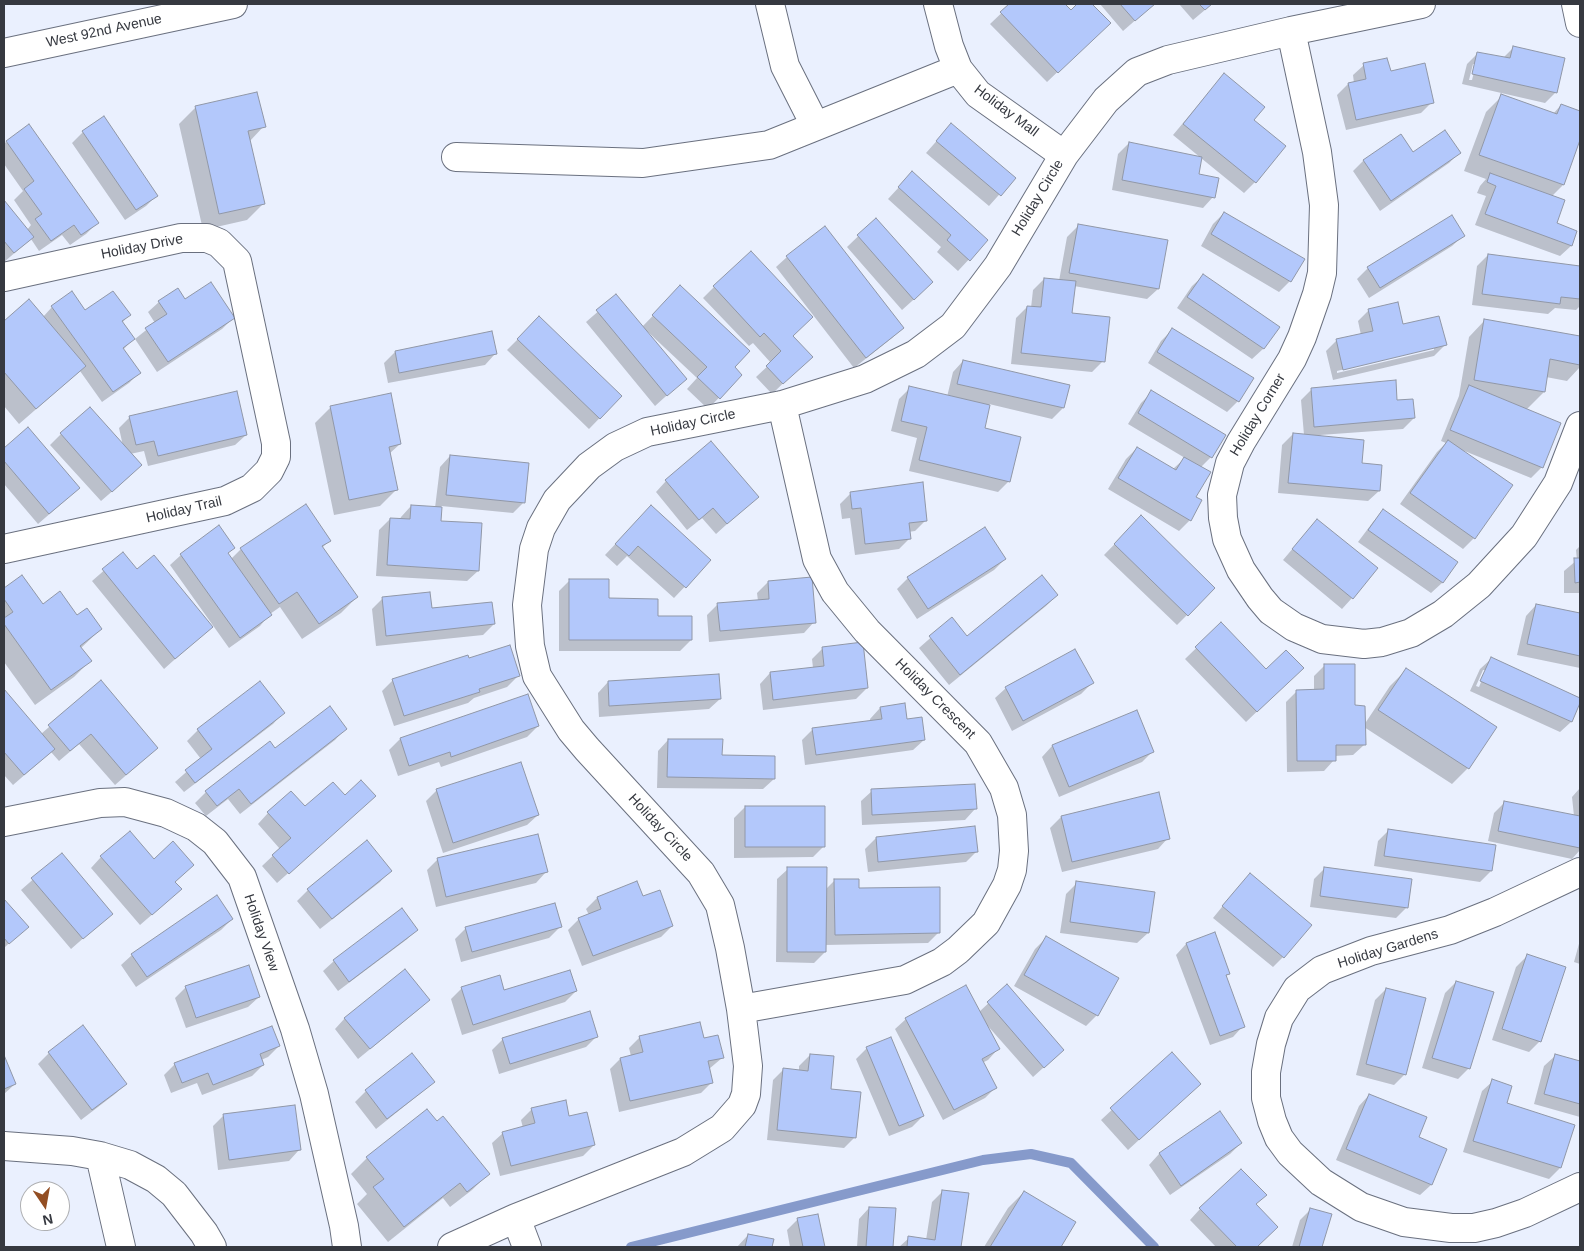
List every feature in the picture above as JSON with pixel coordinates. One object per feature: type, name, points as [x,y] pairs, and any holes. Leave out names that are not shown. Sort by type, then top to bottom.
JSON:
[{"type":"street","points":[[770,4],[785,66],[815,125]]},
{"type":"street","name":"Holiday Mall","points":[[938,4],[949,46],[958,69],[978,94],[1064,155]]},
{"type":"street","name":"Holiday Circle","points":[[452,1247],[516,1218],[683,1152],[722,1128],[742,1105],[746,1094],[748,1066],[741,1009],[720,905],[701,873],[587,749],[572,730],[537,676],[530,646],[527,605],[534,549],[541,528],[557,500],[589,466],[615,447],[646,432],[782,405],[865,379],[916,354],[953,326],[998,266],[1064,155],[1106,100],[1136,72],[1168,60],[1291,31],[1422,4]]},
{"type":"street","points":[[1576,4],[1580,23]]},
{"type":"street","name":"West 92nd Avenue","points":[[4,53],[224,5]]},
{"type":"street","name":"Holiday Corner","points":[[1291,31],[1317,152],[1324,205],[1322,273],[1302,337],[1292,359],[1230,463],[1222,495],[1223,518],[1227,538],[1241,570],[1260,598],[1271,610],[1294,627],[1322,639],[1364,644],[1382,642],[1411,633],[1443,614],[1479,585],[1524,536],[1558,483],[1580,426]]},
{"type":"street","points":[[456,157],[643,163],[769,145],[958,69]]},
{"type":"street","name":"Holiday Drive","points":[[4,277],[181,238],[207,238],[219,244],[237,262],[258,357]]},
{"type":"street","name":"Holiday Trail","points":[[4,549],[225,501],[252,488],[269,471],[276,457],[276,443],[258,357]]},
{"type":"street","name":"Holiday Crescent","points":[[741,1009],[905,980],[942,962],[958,950],[986,922],[1007,885],[1012,870],[1014,851],[1012,815],[1004,788],[978,743],[867,631],[835,592],[817,559],[782,405]]},
{"type":"street","name":"Holiday View","points":[[4,822],[100,803],[125,802],[166,813],[196,827],[215,842],[242,876],[295,1029],[314,1094],[347,1247]]},
{"type":"street","name":"Holiday Gardens","points":[[1580,872],[1496,912],[1450,930],[1371,951],[1322,970],[1297,989],[1279,1018],[1271,1044],[1266,1072],[1266,1098],[1272,1121],[1285,1146],[1321,1182],[1361,1207],[1404,1222],[1451,1228],[1474,1228],[1525,1213],[1580,1187]]},
{"type":"street","points":[[4,1146],[72,1151],[100,1156],[130,1165],[156,1179],[174,1194],[204,1233],[212,1247]]},
{"type":"street","points":[[100,1156],[121,1247]]},
{"type":"street","points":[[516,1218],[527,1247]]},
{"type":"building","points":[[1009,4],[1065,4],[1071,10],[1077,4],[1092,4],[1111,23],[1058,73],[1000,12]]},
{"type":"building","points":[[1120,4],[1155,4],[1135,21]]},
{"type":"building","points":[[1199,4],[1212,4],[1205,10]]},
{"type":"building","points":[[1513,46],[1565,58],[1557,93],[1472,74],[1477,52],[1510,58]]},
{"type":"building","points":[[1387,58],[1391,71],[1425,63],[1434,103],[1356,120],[1348,83],[1366,79],[1363,63]]},
{"type":"building","points":[[1224,73],[1265,107],[1254,120],[1286,146],[1256,183],[1183,124]]},
{"type":"building","points":[[257,92],[266,127],[248,131],[265,204],[219,214],[195,106]]},
{"type":"building","points":[[1501,94],[1557,114],[1561,104],[1580,111],[1580,140],[1564,185],[1479,155]]},
{"type":"building","points":[[104,116],[158,196],[136,210],[82,131]]},
{"type":"building","points":[[951,123],[1016,178],[1001,196],[936,141]]},
{"type":"building","points":[[29,124],[99,223],[81,235],[74,225],[51,241],[35,219],[42,214],[24,189],[34,181],[6,141]]},
{"type":"building","points":[[1445,130],[1461,153],[1391,201],[1363,160],[1401,134],[1413,152]]},
{"type":"building","points":[[1129,142],[1202,157],[1199,174],[1219,178],[1215,198],[1122,180]]},
{"type":"building","points":[[912,171],[988,240],[970,261],[947,240],[951,235],[898,187]]},
{"type":"building","points":[[1490,173],[1565,200],[1557,223],[1577,231],[1572,246],[1485,214],[1496,186],[1487,182]]},
{"type":"building","points":[[4,200],[34,237],[14,253],[4,241]]},
{"type":"building","points":[[1224,212],[1305,259],[1291,282],[1211,234]]},
{"type":"building","points":[[1452,215],[1465,236],[1380,288],[1367,267]]},
{"type":"building","points":[[876,218],[933,282],[914,300],[857,235]]},
{"type":"building","points":[[1078,224],[1168,240],[1159,289],[1069,273]]},
{"type":"building","points":[[825,226],[904,328],[866,358],[786,256]]},
{"type":"building","points":[[751,251],[813,317],[793,336],[813,357],[783,384],[766,366],[781,351],[764,333],[760,337],[713,286]]},
{"type":"building","points":[[1488,254],[1580,266],[1580,299],[1561,297],[1560,304],[1482,294]]},
{"type":"building","points":[[1203,274],[1280,327],[1264,349],[1187,297]]},
{"type":"building","points":[[1044,278],[1076,281],[1072,313],[1110,317],[1105,362],[1021,353],[1027,306],[1041,307]]},
{"type":"building","points":[[211,282],[235,318],[168,362],[145,328],[167,314],[158,301],[178,288],[185,299]]},
{"type":"building","points":[[680,285],[750,351],[735,367],[742,375],[720,399],[697,377],[707,367],[652,315]]},
{"type":"building","points":[[72,291],[85,310],[113,291],[131,315],[122,321],[135,339],[123,348],[141,373],[113,392],[51,306]]},
{"type":"building","points":[[616,294],[687,379],[667,396],[596,310]]},
{"type":"building","points":[[29,299],[86,366],[36,409],[4,372],[4,321]]},
{"type":"building","points":[[1398,302],[1403,324],[1439,316],[1447,345],[1343,370],[1336,339],[1373,331],[1368,309]]},
{"type":"building","points":[[539,316],[622,396],[600,419],[517,339]]},
{"type":"building","points":[[1484,319],[1580,336],[1580,365],[1550,359],[1545,392],[1474,380]]},
{"type":"building","points":[[1172,328],[1254,378],[1239,402],[1157,352]]},
{"type":"building","points":[[492,331],[497,354],[399,373],[395,351]]},
{"type":"building","points":[[963,360],[1070,385],[1064,408],[957,384]]},
{"type":"building","points":[[1396,380],[1397,400],[1413,399],[1415,418],[1314,427],[1311,388]]},
{"type":"building","points":[[1469,385],[1561,423],[1543,468],[1450,430]]},
{"type":"building","points":[[909,386],[990,405],[985,428],[1021,437],[1010,482],[919,460],[927,427],[901,421]]},
{"type":"building","points":[[1151,390],[1226,435],[1212,458],[1138,413]]},
{"type":"building","points":[[237,391],[247,435],[158,456],[154,441],[136,445],[129,416]]},
{"type":"building","points":[[391,393],[401,444],[389,447],[398,490],[349,500],[330,406]]},
{"type":"building","points":[[90,407],[142,465],[112,492],[60,433]]},
{"type":"building","points":[[28,427],[80,488],[49,514],[4,461],[4,448]]},
{"type":"building","points":[[1293,433],[1364,440],[1362,463],[1382,465],[1380,491],[1288,483]]},
{"type":"building","points":[[1448,440],[1513,485],[1475,539],[1410,493]]},
{"type":"building","points":[[711,441],[759,497],[727,524],[713,508],[699,520],[665,480]]},
{"type":"building","points":[[1137,447],[1176,470],[1184,457],[1211,472],[1196,497],[1202,500],[1191,521],[1118,478]]},
{"type":"building","points":[[450,455],[529,463],[525,503],[446,495]]},
{"type":"building","points":[[923,482],[927,521],[909,523],[911,539],[865,544],[861,508],[852,509],[850,492]]},
{"type":"building","points":[[306,504],[331,541],[322,546],[358,597],[319,624],[297,592],[279,604],[240,548]]},
{"type":"building","points":[[411,505],[442,507],[441,521],[482,523],[479,571],[387,565],[390,518],[410,519]]},
{"type":"building","points":[[651,505],[711,560],[686,588],[638,546],[629,556],[615,544]]},
{"type":"building","points":[[1383,509],[1458,562],[1443,583],[1368,530]]},
{"type":"building","points":[[1141,515],[1215,588],[1188,616],[1114,544]]},
{"type":"building","points":[[1317,519],[1378,568],[1353,599],[1292,549]]},
{"type":"building","points":[[219,525],[235,548],[228,553],[272,615],[240,638],[180,554]]},
{"type":"building","points":[[985,527],[1006,559],[928,609],[907,577]]},
{"type":"building","points":[[123,552],[137,569],[154,555],[213,627],[175,659],[102,569]]},
{"type":"building","points":[[1574,558],[1580,558],[1580,582],[1575,583]]},
{"type":"building","points":[[22,575],[43,604],[60,591],[77,615],[87,608],[102,629],[80,646],[92,661],[51,690],[4,624],[4,618],[13,612],[4,599],[4,588]]},
{"type":"building","points":[[1042,575],[1058,595],[960,675],[929,636],[952,617],[967,636]]},
{"type":"building","points":[[812,577],[816,623],[720,631],[717,603],[769,599],[768,581]]},
{"type":"building","points":[[569,579],[609,579],[609,598],[658,599],[658,616],[692,616],[692,640],[569,640]]},
{"type":"building","points":[[430,592],[432,608],[492,602],[495,624],[386,636],[382,597]]},
{"type":"building","points":[[1536,604],[1580,613],[1580,656],[1527,644]]},
{"type":"building","points":[[1221,622],[1266,669],[1286,650],[1304,668],[1257,712],[1195,647]]},
{"type":"building","points":[[863,642],[868,688],[773,700],[770,672],[824,666],[822,647]]},
{"type":"building","points":[[510,645],[520,676],[479,689],[480,692],[404,716],[392,679],[468,655],[469,658]]},
{"type":"building","points":[[1075,649],[1094,683],[1023,721],[1005,687]]},
{"type":"building","points":[[1491,657],[1580,698],[1580,703],[1572,722],[1480,681]]},
{"type":"building","points":[[1324,664],[1355,664],[1355,705],[1365,706],[1366,745],[1336,745],[1336,761],[1297,761],[1296,690],[1324,689]]},
{"type":"building","points":[[1406,668],[1497,727],[1469,769],[1378,710]]},
{"type":"building","points":[[719,674],[721,699],[609,706],[608,681]]},
{"type":"building","points":[[101,680],[158,748],[126,775],[91,734],[70,751],[48,725]]},
{"type":"building","points":[[260,681],[285,713],[195,783],[185,770],[212,749],[197,729]]},
{"type":"building","points":[[4,689],[55,749],[24,775],[4,752]]},
{"type":"building","points":[[528,694],[539,726],[451,757],[450,752],[409,766],[400,738]]},
{"type":"building","points":[[905,703],[907,719],[922,717],[925,740],[816,755],[812,728],[882,719],[880,707]]},
{"type":"building","points":[[330,706],[347,729],[251,804],[239,789],[217,806],[205,791],[270,741],[275,748]]},
{"type":"building","points":[[1137,710],[1154,752],[1069,787],[1052,745]]},
{"type":"building","points":[[668,739],[723,739],[722,755],[775,756],[775,779],[667,777]]},
{"type":"building","points":[[521,762],[539,815],[453,843],[436,789]]},
{"type":"building","points":[[361,780],[376,796],[289,874],[272,855],[291,838],[267,812],[291,791],[305,806],[333,782],[345,795]]},
{"type":"building","points":[[975,784],[977,809],[872,815],[871,789]]},
{"type":"building","points":[[1159,792],[1170,839],[1072,862],[1061,816]]},
{"type":"building","points":[[1504,801],[1580,816],[1580,848],[1498,831]]},
{"type":"building","points":[[745,806],[825,806],[825,847],[745,847]]},
{"type":"building","points":[[975,826],[978,852],[878,862],[876,837]]},
{"type":"building","points":[[1388,829],[1496,845],[1492,871],[1384,856]]},
{"type":"building","points":[[130,831],[154,859],[173,841],[194,865],[175,882],[182,889],[152,915],[100,856]]},
{"type":"building","points":[[538,834],[548,872],[446,897],[437,858]]},
{"type":"building","points":[[367,840],[392,871],[332,919],[307,889]]},
{"type":"building","points":[[62,853],[113,914],[83,939],[31,878]]},
{"type":"building","points":[[787,867],[827,867],[826,952],[787,952]]},
{"type":"building","points":[[1324,867],[1412,879],[1408,908],[1320,896]]},
{"type":"building","points":[[1250,873],[1312,925],[1284,958],[1222,906]]},
{"type":"building","points":[[834,879],[859,879],[859,888],[940,887],[940,933],[835,935]]},
{"type":"building","points":[[637,881],[643,896],[660,890],[673,926],[593,956],[578,918],[601,909],[597,897]]},
{"type":"building","points":[[1076,881],[1155,892],[1149,933],[1070,922]]},
{"type":"building","points":[[217,895],[233,919],[147,977],[131,954]]},
{"type":"building","points":[[4,899],[29,927],[9,944],[4,938]]},
{"type":"building","points":[[555,903],[562,927],[472,952],[465,927]]},
{"type":"building","points":[[402,908],[418,930],[349,982],[333,960]]},
{"type":"building","points":[[1215,932],[1230,974],[1226,975],[1245,1027],[1220,1036],[1186,943]]},
{"type":"building","points":[[1046,936],[1119,978],[1098,1016],[1024,975]]},
{"type":"building","points":[[1527,954],[1566,967],[1541,1042],[1502,1029]]},
{"type":"building","points":[[249,965],[260,997],[196,1018],[185,986]]},
{"type":"building","points":[[405,969],[430,1000],[370,1049],[344,1018]]},
{"type":"building","points":[[570,970],[577,991],[473,1025],[461,987],[500,975],[504,990]]},
{"type":"building","points":[[1456,981],[1494,992],[1470,1069],[1432,1058]]},
{"type":"building","points":[[1007,984],[1064,1050],[1044,1068],[987,1002]]},
{"type":"building","points":[[966,985],[1000,1049],[982,1059],[997,1088],[954,1110],[905,1018]]},
{"type":"building","points":[[1386,988],[1426,998],[1406,1075],[1366,1064]]},
{"type":"building","points":[[590,1011],[598,1037],[510,1064],[502,1038]]},
{"type":"building","points":[[700,1022],[704,1038],[718,1035],[724,1058],[708,1061],[713,1083],[630,1101],[620,1058],[643,1052],[639,1036]]},
{"type":"building","points":[[83,1025],[127,1084],[92,1110],[48,1052]]},
{"type":"building","points":[[272,1026],[280,1046],[260,1054],[264,1065],[213,1085],[208,1073],[182,1083],[174,1063]]},
{"type":"building","points":[[891,1037],[924,1116],[899,1126],[866,1047]]},
{"type":"building","points":[[1172,1052],[1201,1084],[1139,1140],[1110,1108]]},
{"type":"building","points":[[412,1053],[435,1082],[387,1119],[365,1090]]},
{"type":"building","points":[[810,1054],[834,1056],[831,1089],[861,1092],[856,1138],[777,1130],[783,1068],[808,1071]]},
{"type":"building","points":[[1555,1054],[1580,1061],[1580,1104],[1544,1094]]},
{"type":"building","points":[[4,1055],[16,1084],[4,1089]]},
{"type":"building","points":[[1492,1079],[1512,1086],[1507,1103],[1575,1125],[1561,1168],[1473,1141]]},
{"type":"building","points":[[1369,1094],[1427,1117],[1419,1137],[1447,1149],[1432,1185],[1346,1149]]},
{"type":"building","points":[[566,1100],[569,1116],[587,1112],[595,1145],[511,1166],[502,1132],[535,1123],[531,1108]]},
{"type":"building","points":[[295,1105],[301,1150],[229,1160],[223,1114]]},
{"type":"building","points":[[427,1109],[437,1121],[443,1116],[490,1174],[467,1192],[460,1183],[404,1227],[373,1187],[384,1179],[366,1157]]},
{"type":"building","points":[[1220,1111],[1242,1143],[1181,1186],[1159,1153]]},
{"type":"building","points":[[1241,1169],[1267,1195],[1256,1204],[1278,1227],[1257,1247],[1237,1247],[1199,1208]]},
{"type":"building","points":[[942,1190],[969,1193],[961,1247],[907,1247],[908,1236],[935,1240]]},
{"type":"building","points":[[1024,1191],[1076,1222],[1061,1247],[990,1247]]},
{"type":"building","points":[[869,1207],[896,1208],[893,1247],[866,1247]]},
{"type":"building","points":[[1310,1208],[1332,1214],[1322,1247],[1299,1247]]},
{"type":"building","points":[[818,1214],[825,1247],[803,1247],[797,1218]]},
{"type":"building","points":[[748,1234],[774,1239],[772,1247],[745,1247]]},
{"type":"waterway","points":[[631,1247],[983,1160],[1031,1154],[1071,1163],[1154,1247]]}]
